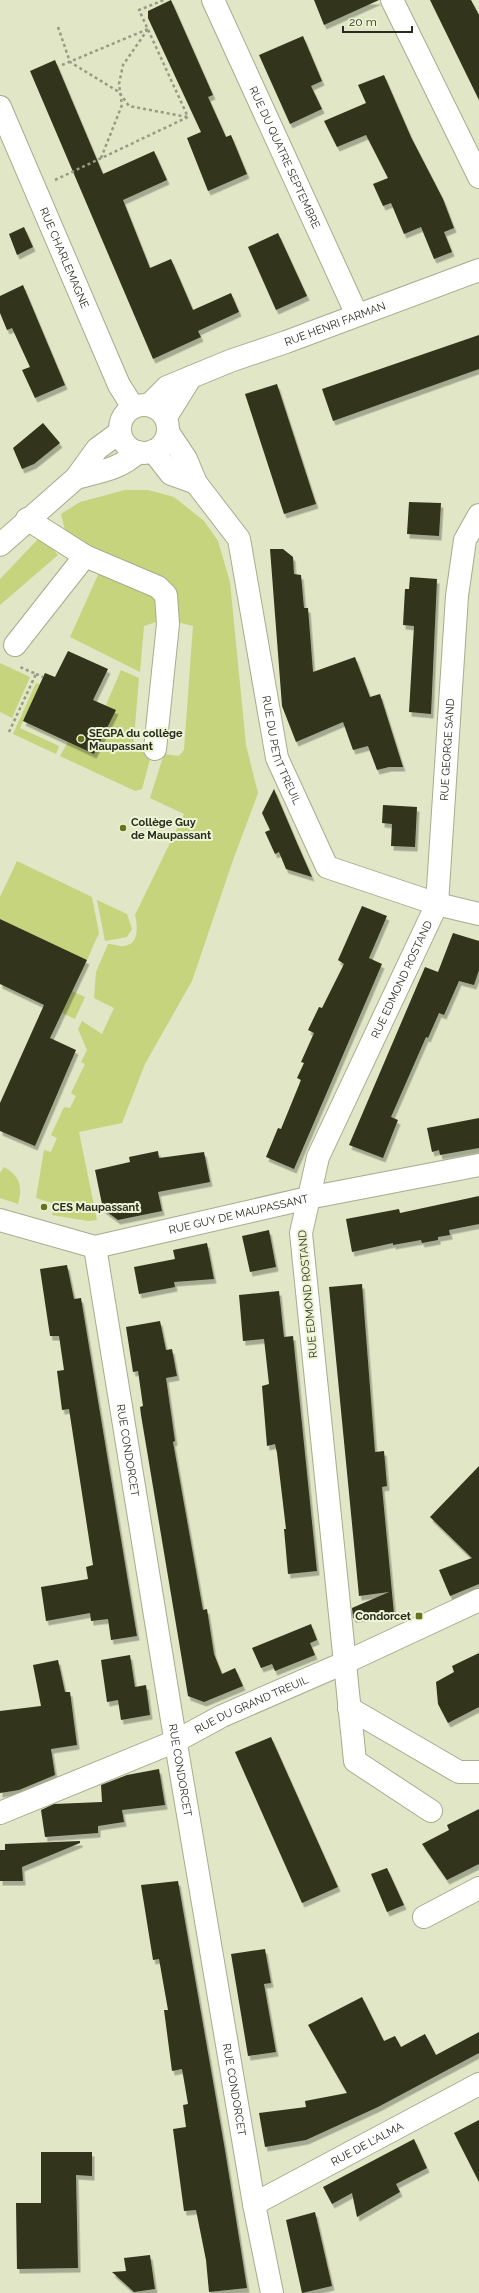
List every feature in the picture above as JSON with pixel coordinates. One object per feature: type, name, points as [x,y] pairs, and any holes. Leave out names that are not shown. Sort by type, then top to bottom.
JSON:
[{"type":"street","name":"RUE DU QUATRE SEPTEMBRE","points":[[213,0],[357,315]]},
{"type":"street","points":[[392,0],[479,177]]},
{"type":"street","name":"RUE CHARLEMAGNE","points":[[0,107],[119,385],[154,415]]},
{"type":"street","name":"RUE HENRI FARMAN","points":[[154,415],[167,387],[479,270]]},
{"type":"street","points":[[76,478],[113,468],[145,452],[163,444],[154,415],[123,417],[120,432],[126,444],[145,452],[171,474],[196,483]]},
{"type":"street","name":"RUE DU PETIT TREUIL","points":[[154,415],[186,459],[196,483],[239,539],[277,758],[327,867],[437,904],[479,914]]},
{"type":"street","points":[[0,545],[27,519],[76,478],[97,449],[120,432]]},
{"type":"street","name":"RUE GEORGE SAND","points":[[437,904],[457,596],[465,540],[479,515]]},
{"type":"street","points":[[27,519],[85,556],[158,587],[166,595],[168,624],[155,749]]},
{"type":"street","points":[[15,654],[85,556]]},
{"type":"street","name":"RUE EDMOND ROSTAND","points":[[431,1810],[355,1761],[301,1233],[318,1156],[437,904]]},
{"type":"street","name":"RUE GUY DE MAUPASSANT","points":[[0,1220],[95,1247],[308,1198],[479,1165]]},
{"type":"street","name":"RUE CONDORCET","points":[[95,1247],[254,2204],[272,2293]]},
{"type":"street","name":"RUE DU GRAND TREUIL","points":[[0,1813],[176,1741],[222,1716],[344,1663],[479,1600]]},
{"type":"street","points":[[349,1708],[459,1772],[479,1772]]},
{"type":"street","points":[[424,1917],[479,1888]]},
{"type":"street","name":"RUE DE L'ALMA","points":[[254,2204],[479,2084]]},
{"type":"path","points":[[164,0],[140,10],[188,117]]},
{"type":"path","points":[[58,27],[70,62],[119,92],[129,106],[188,117]]},
{"type":"path","points":[[62,65],[148,29]]},
{"type":"path","points":[[100,158],[122,105],[119,92],[123,65],[148,29]]},
{"type":"path","points":[[35,189],[188,117]]},
{"type":"path","points":[[15,654],[36,674],[43,677]]},
{"type":"path","points":[[9,732],[36,674]]},
{"type":"green space","points":[[125,490],[148,490],[174,497],[204,521],[218,541],[230,582],[246,745],[258,793],[232,863],[192,981],[145,1064],[122,1123],[79,1132],[97,1220],[88,1221],[52,1215],[55,1204],[36,1198],[44,1150],[51,1152],[57,1138],[51,1135],[64,1107],[70,1108],[76,1096],[71,1093],[85,1064],[81,1062],[87,1050],[78,1029],[82,1021],[102,1034],[114,1008],[94,998],[96,972],[108,944],[124,946],[129,945],[135,939],[137,924],[135,915],[184,814],[150,798],[164,754],[179,756],[184,750],[193,626],[177,622],[164,580],[66,534],[61,514],[80,502]]},
{"type":"green space","points":[[41,536],[58,555],[0,605],[0,579]]},
{"type":"green space","points":[[101,572],[156,598],[159,621],[144,626],[140,672],[70,637],[98,575]]},
{"type":"green space","points":[[0,663],[30,677],[12,718],[0,712]]},
{"type":"green space","points":[[121,670],[139,678],[133,750],[152,752],[142,789],[135,791],[60,756],[68,742],[94,754],[115,710],[106,705]]},
{"type":"green space","points":[[36,683],[40,684],[20,728],[59,746],[56,754],[13,734]]},
{"type":"green space","points":[[17,861],[92,897],[99,933],[87,960],[0,919],[0,897]]},
{"type":"green space","points":[[97,900],[127,914],[132,929],[127,937],[105,941]]},
{"type":"green space","points":[[72,991],[85,997],[75,1019],[62,1013]]},
{"type":"green space","points":[[4,1167],[14,1174],[19,1182],[20,1192],[18,1204],[0,1198],[0,1173]]},
{"type":"building","points":[[171,0],[213,95],[208,97],[226,137],[231,135],[247,174],[208,191],[187,138],[201,132],[148,18],[148,11]]},
{"type":"building","points":[[314,0],[379,0],[324,25]]},
{"type":"building","points":[[430,0],[471,0],[479,15],[479,100]]},
{"type":"building","points":[[303,36],[322,81],[311,86],[322,109],[290,124],[259,55]]},
{"type":"building","points":[[55,60],[103,174],[154,151],[167,180],[123,200],[150,268],[171,259],[193,310],[231,293],[239,312],[198,331],[201,337],[153,359],[30,71]]},
{"type":"building","points":[[384,75],[411,137],[443,199],[454,228],[444,232],[452,252],[434,259],[421,227],[404,234],[391,203],[383,206],[373,184],[388,178],[366,135],[337,147],[324,121],[366,103],[358,85]]},
{"type":"building","points":[[24,227],[33,247],[17,255],[9,234]]},
{"type":"building","points":[[278,233],[307,296],[276,310],[248,247]]},
{"type":"building","points":[[23,285],[65,385],[35,398],[22,370],[30,367],[12,328],[7,330],[0,313],[0,296]]},
{"type":"building","points":[[479,335],[479,369],[333,421],[322,389]]},
{"type":"building","points":[[277,384],[316,504],[284,514],[245,394]]},
{"type":"building","points":[[43,423],[60,443],[34,464],[22,469],[13,448]]},
{"type":"building","points":[[409,502],[441,503],[439,536],[407,534]]},
{"type":"building","points":[[270,549],[283,549],[293,557],[294,574],[301,575],[304,608],[308,608],[313,672],[355,657],[370,697],[380,694],[403,767],[389,767],[377,770],[368,746],[353,750],[343,722],[296,742],[282,706]]},
{"type":"building","points":[[410,577],[437,579],[431,714],[409,712],[414,626],[403,625],[405,589],[409,589]]},
{"type":"building","points":[[68,651],[108,669],[93,700],[116,710],[94,754],[23,721],[45,673],[55,677]]},
{"type":"building","points":[[274,789],[312,877],[286,869],[279,852],[275,854],[265,832],[270,830],[262,813]]},
{"type":"building","points":[[383,805],[417,807],[415,847],[391,846],[392,824],[382,823]]},
{"type":"building","points":[[362,906],[387,916],[369,958],[382,964],[294,1169],[266,1157],[278,1128],[281,1129],[301,1080],[297,1078],[304,1063],[301,1062],[314,1033],[308,1030],[319,1007],[322,1008],[344,964],[338,960]]},
{"type":"building","points":[[0,919],[87,960],[50,1038],[76,1050],[35,1146],[0,1131],[0,1103],[44,1005],[0,984]]},
{"type":"building","points":[[453,933],[479,941],[479,970],[474,985],[459,981],[444,1015],[439,1013],[428,1038],[426,1037],[391,1117],[398,1120],[383,1158],[349,1145],[425,967],[438,972]]},
{"type":"building","points":[[479,1118],[479,1148],[440,1155],[439,1150],[432,1152],[427,1128]]},
{"type":"building","points":[[158,1151],[159,1158],[204,1152],[210,1182],[158,1192],[162,1211],[118,1220],[103,1209],[95,1170],[130,1162],[129,1157]]},
{"type":"building","points":[[479,1196],[479,1224],[449,1230],[450,1235],[438,1237],[438,1240],[422,1243],[421,1240],[393,1245],[393,1243],[352,1252],[346,1219],[399,1209],[400,1213]]},
{"type":"building","points":[[269,1230],[276,1267],[250,1272],[242,1236]]},
{"type":"building","points":[[207,1243],[214,1279],[174,1282],[175,1287],[139,1294],[134,1267],[175,1259],[173,1250]]},
{"type":"building","points":[[67,1265],[74,1299],[81,1298],[137,1636],[111,1640],[108,1619],[91,1621],[90,1613],[46,1621],[41,1587],[88,1579],[86,1567],[93,1565],[69,1409],[62,1410],[57,1371],[64,1370],[59,1336],[50,1336],[40,1269]]},
{"type":"building","points":[[362,1284],[375,1452],[384,1451],[387,1486],[382,1487],[394,1614],[353,1618],[352,1608],[389,1592],[359,1596],[329,1287]]},
{"type":"building","points":[[279,1291],[284,1337],[293,1336],[317,1571],[288,1574],[284,1529],[286,1529],[277,1453],[275,1444],[267,1446],[262,1386],[269,1384],[264,1339],[243,1341],[239,1295]]},
{"type":"building","points":[[160,1321],[166,1350],[172,1349],[177,1376],[166,1378],[175,1441],[173,1442],[203,1610],[207,1609],[214,1654],[222,1674],[235,1668],[243,1686],[204,1702],[188,1696],[141,1415],[140,1407],[143,1406],[138,1371],[133,1372],[126,1327]]},
{"type":"building","points":[[479,1466],[479,1584],[450,1596],[439,1570],[472,1558],[430,1517]]},
{"type":"building","points":[[311,1624],[317,1640],[310,1643],[315,1655],[275,1671],[272,1664],[261,1668],[252,1648]]},
{"type":"building","points":[[479,1653],[479,1707],[448,1723],[438,1704],[436,1682],[454,1672],[452,1666]]},
{"type":"building","points":[[130,1655],[135,1687],[146,1685],[150,1715],[121,1720],[118,1700],[107,1702],[101,1660]]},
{"type":"building","points":[[58,1660],[65,1692],[70,1692],[77,1745],[51,1749],[55,1775],[19,1790],[0,1793],[0,1711],[41,1706],[33,1665]]},
{"type":"building","points":[[271,1737],[338,1887],[302,1903],[235,1752]]},
{"type":"building","points":[[159,1769],[165,1805],[122,1810],[124,1822],[98,1826],[98,1833],[45,1837],[41,1810],[54,1804],[102,1802],[101,1785],[127,1775]]},
{"type":"building","points":[[479,1809],[479,1864],[447,1880],[422,1844],[449,1830],[447,1825]]},
{"type":"building","points":[[80,1841],[80,1843],[22,1867],[23,1881],[0,1881],[0,1850],[5,1850],[5,1844]]},
{"type":"building","points":[[387,1868],[404,1905],[387,1912],[371,1874]]},
{"type":"building","points":[[178,1881],[225,2150],[247,2288],[209,2292],[206,2260],[196,2210],[184,2211],[173,2129],[186,2127],[183,2105],[188,2104],[182,2069],[172,2071],[164,2010],[168,2010],[159,1959],[153,1960],[141,1885]]},
{"type":"building","points":[[265,1949],[271,1983],[264,1984],[276,2052],[248,2056],[231,1954]]},
{"type":"building","points":[[362,1997],[384,2041],[395,2036],[401,2047],[425,2034],[436,2055],[479,2032],[479,2053],[378,2107],[306,2140],[265,2147],[259,2113],[306,2107],[305,2101],[347,2093],[308,2025]]},
{"type":"building","points":[[479,2120],[479,2182],[454,2133]]},
{"type":"building","points":[[414,2139],[427,2168],[396,2184],[400,2192],[357,2217],[352,2193],[332,2204],[323,2187]]},
{"type":"building","points":[[41,2152],[92,2152],[92,2176],[76,2175],[78,2268],[17,2269],[16,2203],[41,2203]]},
{"type":"building","points":[[315,2212],[332,2286],[302,2293],[286,2220]]},
{"type":"building","points":[[150,2255],[155,2289],[134,2292],[112,2272],[126,2271],[124,2258]]},
{"type":"place","name":"SEGPA du collège Maupassant","points":[[81,739]]},
{"type":"place","name":"Collège Guy de Maupassant","points":[[123,828]]},
{"type":"place","name":"CES Maupassant","points":[[44,1207]]},
{"type":"place","name":"Condorcet","points":[[419,1616]]}]
